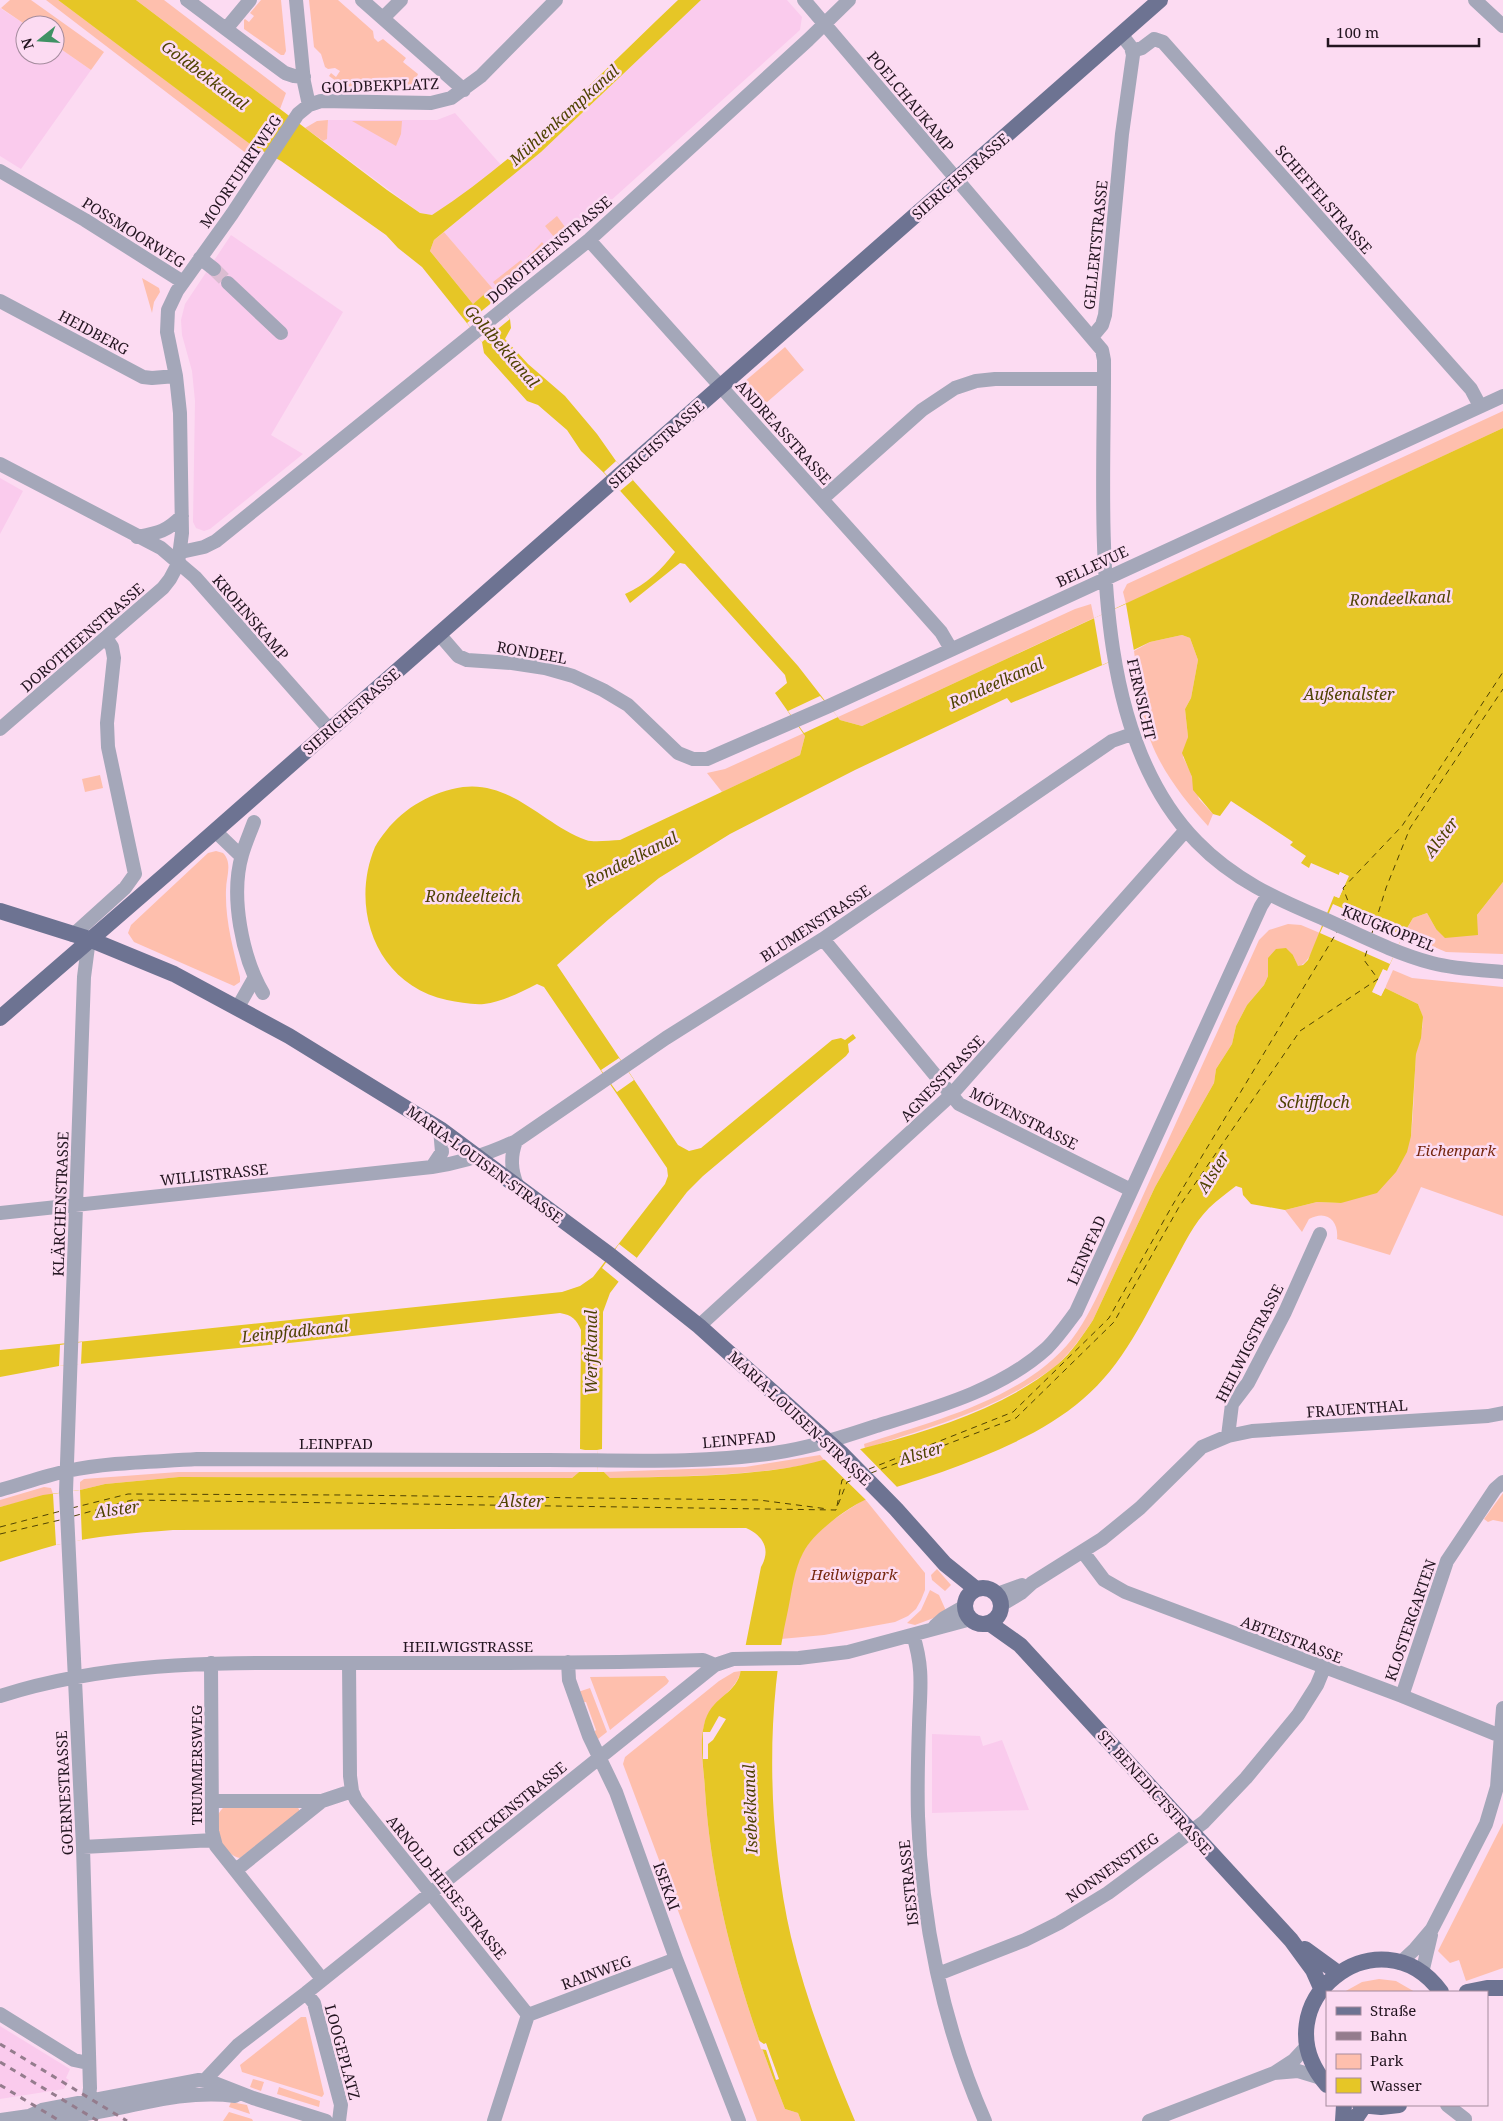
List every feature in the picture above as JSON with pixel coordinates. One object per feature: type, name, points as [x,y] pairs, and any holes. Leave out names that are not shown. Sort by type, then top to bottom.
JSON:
[{"type":"main road","name":"SIERICHSTRASSE","points":[[0,1018],[81,937],[151,887],[1160,0]]},
{"type":"main road","name":"MARIA-LOUISEN-STRASSE","points":[[0,911],[81,937],[174,974],[289,1036],[440,1129],[611,1256],[699,1326],[842,1454],[884,1497],[944,1564],[969,1603]]},
{"type":"main road","points":[[987,1588],[997,1609],[978,1624],[969,1603],[987,1588]]},
{"type":"main road","name":"ST. BENEDICTSTRASSE","points":[[997,1609],[1020,1645],[1291,1940],[1338,1973]]},
{"type":"main road","name":"ST. BENEDICTSTRASSE","points":[[1291,1940],[1295,1948],[1313,1970],[1321,1988]]},
{"type":"main road","points":[[1324,2082],[1312,2063],[1307,2046],[1308,2016],[1321,1988],[1338,1973],[1356,1964],[1374,1960],[1400,1962],[1422,1973],[1440,1991]]},
{"type":"main road","points":[[1472,1991],[1486,1988],[1503,1988]]},
{"type":"main road","points":[[1488,1997],[1503,1988]]},
{"type":"main road","points":[[1343,2121],[1344,2106]]},
{"type":"main road","points":[[1354,2121],[1362,2106]]},
{"type":"main road","points":[[1368,2106],[1381,2108],[1392,2106]]},
{"type":"street","points":[[187,0],[285,73],[304,77]]},
{"type":"street","points":[[226,29],[250,0]]},
{"type":"street","name":"GOLDBEKPLATZ","points":[[296,0],[304,77],[310,105],[333,101],[436,102],[450,98],[464,90],[481,76],[556,0]]},
{"type":"street","points":[[362,0],[464,90]]},
{"type":"street","points":[[383,18],[401,0]]},
{"type":"street","name":"POELCHAUKAMP","points":[[804,0],[1092,337]]},
{"type":"street","name":"DOROTHEENSTRASSE","points":[[0,730],[163,588],[170,579],[179,558],[216,541],[589,240],[849,0]]},
{"type":"street","points":[[1475,0],[1503,26]]},
{"type":"street","points":[[1121,34],[1132,51]]},
{"type":"street","name":"SCHEFFELSTRASSE","points":[[1132,51],[1142,48],[1154,39],[1163,42],[1471,389],[1480,406]]},
{"type":"street","name":"GELLERTSTRASSE","points":[[1092,337],[1102,325],[1105,315],[1122,134],[1132,51]]},
{"type":"street","name":"MOORFUHRTWEG","points":[[183,282],[271,156],[295,118],[310,105]]},
{"type":"street","name":"POSSMOORWEG","points":[[0,171],[85,220],[183,282],[170,304],[167,317],[167,332],[176,376],[180,413],[182,516],[179,558]]},
{"type":"street","name":"ANDREASSTRASSE","points":[[589,240],[942,632],[951,649]]},
{"type":"street","points":[[200,258],[214,270]]},
{"type":"street","points":[[228,284],[280,333]]},
{"type":"street","name":"HEIDBERG","points":[[0,301],[143,376],[152,378],[176,376]]},
{"type":"street","points":[[1092,337],[1103,353],[1103,471],[1106,577]]},
{"type":"street","points":[[822,499],[922,410],[954,388],[976,381],[995,379],[1104,379]]},
{"type":"street","name":"BELLEVUE","points":[[693,758],[707,759],[717,756],[1503,396]]},
{"type":"street","name":"KROHNSKAMP","points":[[0,464],[179,558],[330,730]]},
{"type":"street","points":[[137,537],[162,532],[171,527],[182,516]]},
{"type":"street","name":"FERNSICHT","points":[[1106,577],[1108,611],[1124,704],[1132,734],[1152,781],[1186,830],[1217,860],[1268,895]]},
{"type":"street","name":"RONDEEL","points":[[439,634],[457,654],[467,660],[512,663],[545,668],[573,676],[603,690],[628,705],[674,750],[683,756],[693,758]]},
{"type":"street","points":[[106,638],[112,647],[114,658],[107,723],[108,747],[134,868],[133,878],[125,888]]},
{"type":"street","name":"BLUMENSTRASSE","points":[[478,1157],[516,1141],[624,1066],[823,939],[1112,741],[1132,734]]},
{"type":"street","points":[[254,822],[241,856],[238,891],[240,925],[255,977],[263,994]]},
{"type":"street","name":"AGNESSTRASSE","points":[[699,1326],[951,1096],[1186,830]]},
{"type":"street","points":[[215,831],[241,856]]},
{"type":"street","points":[[125,888],[151,887]]},
{"type":"street","name":"SIERICHSTRASSE","points":[[81,937],[125,888]]},
{"type":"street","name":"KRUGKOPPEL","points":[[1268,895],[1430,963],[1448,967],[1503,972]]},
{"type":"street","name":"LEINPFAD","points":[[0,1490],[67,1471],[134,1463],[197,1459],[591,1460],[701,1459],[751,1456],[774,1453],[827,1441],[949,1403],[1013,1372],[1048,1347],[1076,1312],[1261,906],[1268,895]]},
{"type":"street","name":"KLÄRCHENSTRASSE","points":[[67,1471],[84,977],[81,937]]},
{"type":"street","name":"MÖVENSTRASSE","points":[[823,939],[951,1096],[971,1111],[1131,1190]]},
{"type":"street","points":[[238,1007],[255,977]]},
{"type":"street","points":[[432,1167],[442,1152],[440,1129]]},
{"type":"street","points":[[516,1141],[511,1164],[517,1185]]},
{"type":"street","name":"WILLISTRASSE","points":[[0,1213],[432,1167],[457,1164],[478,1157]]},
{"type":"street","name":"HEILWIGSTRASSE","points":[[1228,1436],[1232,1404],[1248,1383],[1285,1312],[1320,1234]]},
{"type":"street","name":"FRAUENTHAL","points":[[1228,1436],[1252,1431],[1488,1416],[1503,1413]]},
{"type":"street","name":"FRAUENTHAL","points":[[1488,1416],[1503,1418]]},
{"type":"street","points":[[997,1609],[1018,1586],[1032,1583],[1083,1552],[1140,1508],[1196,1452],[1209,1443],[1228,1436]]},
{"type":"street","name":"GOERNESTRASSE","points":[[67,1471],[66,1492],[83,1846],[88,2108]]},
{"type":"street","name":"KLOSTERGARTEN","points":[[1402,1696],[1447,1561],[1486,1502],[1503,1482]]},
{"type":"street","name":"ABTEISTRASSE","points":[[1083,1552],[1104,1580],[1124,1592],[1402,1696],[1502,1737]]},
{"type":"street","name":"HEILWIGSTRASSE","points":[[0,1696],[75,1676],[155,1666],[704,1660],[716,1665],[741,1658],[781,1658],[848,1652],[933,1628],[944,1618],[969,1603]]},
{"type":"street","name":"ISESTRASSE","points":[[913,1635],[922,1670],[917,1766],[920,1858],[930,1937],[958,2047],[985,2121]]},
{"type":"street","name":"ISEKAI","points":[[568,1662],[569,1680],[589,1736],[616,1792],[676,1959],[739,2121]]},
{"type":"street","name":"ARNOLD-HEISE-STRASSE","points":[[349,1663],[350,1776],[352,1791],[356,1800],[528,2014]]},
{"type":"street","name":"TRUMMERSWEG","points":[[211,1664],[214,1840],[322,1979]]},
{"type":"street","name":"GEFFCKENSTRASSE","points":[[322,1979],[716,1665]]},
{"type":"street","name":"NONNENSTIEG","points":[[938,1974],[1025,1940],[1059,1923],[1108,1893],[1204,1822],[1243,1782],[1283,1734],[1308,1700],[1324,1668]]},
{"type":"street","points":[[1400,1962],[1415,1949],[1432,1929],[1493,1807],[1499,1774],[1503,1708]]},
{"type":"street","points":[[212,1801],[322,1801],[352,1791]]},
{"type":"street","points":[[236,1870],[322,1801]]},
{"type":"street","points":[[83,1846],[214,1840]]},
{"type":"street","points":[[1422,1973],[1432,1929]]},
{"type":"street","name":"RAINWEG","points":[[528,2014],[676,1959]]},
{"type":"street","name":"LOOGEPLATZ","points":[[213,2086],[238,2045],[322,1979]]},
{"type":"street","name":"LOOGEPLATZ","points":[[306,1993],[314,2003],[341,2105],[339,2121]]},
{"type":"street","points":[[0,2014],[74,2060],[88,2063]]},
{"type":"street","points":[[494,2121],[528,2014]]},
{"type":"street","points":[[1149,2121],[1274,2074],[1294,2060],[1307,2046]]},
{"type":"street","points":[[1274,2074],[1298,2072],[1324,2082]]},
{"type":"street","points":[[0,2120],[29,2116],[43,2119],[189,2080],[326,2121]]},
{"type":"street","points":[[144,2102],[161,2086]]},
{"type":"street","points":[[88,2108],[183,2096],[213,2086]]},
{"type":"street","points":[[1447,2106],[1465,2120]]},
{"type":"street","points":[[1458,2106],[1465,2120]]},
{"type":"shaded area","points":[[701,0],[787,0],[802,17],[800,30],[587,222],[582,229],[499,296],[444,232],[541,152]]},
{"type":"shaded area","points":[[0,8],[15,18],[15,65],[65,65],[65,52],[91,70],[21,169],[0,156]]},
{"type":"shaded area","points":[[455,113],[501,165],[460,197],[432,215],[420,213],[323,141],[327,139],[328,120],[437,120]]},
{"type":"shaded area","points":[[231,235],[343,312],[271,435],[303,454],[210,529],[204,531],[196,528],[193,522],[195,401],[192,371],[182,335],[181,320],[185,304]]},
{"type":"shaded area","points":[[0,478],[23,491],[0,534]]},
{"type":"shaded area","points":[[932,1734],[980,1736],[983,1746],[1002,1740],[1029,1810],[932,1813]]},
{"type":"shaded area","points":[[0,2026],[70,2069],[66,2078],[69,2080],[64,2089],[0,2099]]},
{"type":"green space","points":[[10,0],[31,0],[52,15],[15,15],[15,18],[1,8]]},
{"type":"green space","points":[[46,0],[58,0],[257,149],[251,157]]},
{"type":"green space","points":[[136,0],[164,0],[286,93],[280,109]]},
{"type":"green space","points":[[261,0],[281,0],[286,51],[284,55],[281,55],[244,29],[244,20],[249,22],[254,16],[250,13]]},
{"type":"green space","points":[[309,0],[338,0],[373,31],[374,38],[378,42],[383,39],[406,58],[403,62],[418,74],[411,90],[351,88],[338,79],[336,81],[329,76],[331,73],[336,77],[340,71],[335,68],[328,69],[325,67],[321,54],[314,47]]},
{"type":"green space","points":[[65,24],[104,52],[91,70],[65,52]]},
{"type":"green space","points":[[328,120],[327,139],[323,141],[305,128],[317,121]]},
{"type":"green space","points":[[352,121],[402,121],[401,134],[396,146]]},
{"type":"green space","points":[[557,216],[565,227],[558,242],[545,226]]},
{"type":"green space","points":[[444,232],[499,296],[495,300],[488,292],[473,304],[430,251],[434,240]]},
{"type":"green space","points":[[542,242],[551,253],[533,268],[526,259]]},
{"type":"green space","points":[[521,260],[530,271],[502,293],[493,282]]},
{"type":"green space","points":[[142,278],[159,288],[160,292],[154,302],[152,313]]},
{"type":"green space","points":[[785,347],[804,370],[759,409],[743,391],[744,382]]},
{"type":"green space","points":[[1503,411],[1503,428],[1126,604],[1123,592],[1127,584]]},
{"type":"green space","points":[[1091,604],[1094,618],[862,726],[840,720],[838,717],[1075,609]]},
{"type":"green space","points":[[1182,635],[1190,638],[1198,660],[1191,698],[1185,709],[1188,737],[1183,757],[1190,771],[1199,799],[1213,814],[1208,826],[1177,788],[1160,761],[1147,731],[1141,707],[1134,651],[1150,642]]},
{"type":"green space","points":[[804,733],[805,736],[800,755],[722,792],[707,773],[725,769]]},
{"type":"green space","points":[[100,775],[103,788],[85,792],[82,779]]},
{"type":"green space","points":[[216,851],[223,853],[228,861],[227,912],[240,977],[240,982],[234,986],[134,942],[128,933],[131,925],[208,853]]},
{"type":"green space","points":[[1503,882],[1503,954],[1446,952],[1404,934],[1413,918],[1427,913],[1436,929],[1477,915]]},
{"type":"green space","points":[[1288,924],[1301,925],[1320,933],[1312,952],[1306,961],[1298,967],[1293,955],[1269,958],[1268,976],[1264,985],[1247,1005],[1236,1026],[1232,1044],[1216,1069],[1214,1083],[1155,1187],[1093,1320],[1074,1347],[1060,1362],[1042,1376],[1003,1398],[965,1415],[865,1449],[864,1444],[948,1416],[1004,1393],[1052,1360],[1072,1339],[1087,1316],[1099,1291],[1259,940],[1269,930]]},
{"type":"green space","name":"Eichenpark","points":[[1393,970],[1412,978],[1503,987],[1503,1216],[1421,1187],[1390,1255],[1337,1239],[1334,1222],[1326,1216],[1315,1216],[1309,1219],[1302,1232],[1285,1210],[1317,1202],[1341,1203],[1411,1136],[1416,1053],[1423,1025],[1418,1004],[1385,988]]},
{"type":"green space","points":[[820,1455],[825,1461],[745,1473],[610,1478],[604,1472],[745,1467]]},
{"type":"green space","points":[[178,1472],[579,1472],[572,1478],[179,1477],[105,1484],[80,1490],[80,1482],[84,1479]]},
{"type":"green space","points":[[44,1487],[51,1488],[53,1494],[0,1507],[0,1500]]},
{"type":"green space","points":[[1503,1493],[1503,1522],[1493,1520],[1488,1522],[1484,1519]]},
{"type":"green space","name":"Heilwigpark","points":[[865,1499],[925,1573],[925,1590],[916,1609],[908,1616],[895,1622],[824,1635],[781,1639],[792,1583],[803,1552],[823,1528]]},
{"type":"green space","points":[[937,1569],[951,1585],[945,1591],[932,1580],[931,1575]]},
{"type":"green space","points":[[930,1590],[939,1595],[947,1613],[915,1625],[907,1623],[921,1610]]},
{"type":"green space","points":[[741,1671],[733,1686],[711,1709],[704,1726],[702,1750],[709,1831],[715,1872],[732,1952],[756,2031],[785,2109],[798,2113],[801,2121],[757,2121],[623,1764],[625,1757],[719,1681],[734,1672]]},
{"type":"green space","points":[[665,1676],[669,1681],[667,1684],[610,1730],[590,1677]]},
{"type":"green space","points":[[590,1688],[607,1732],[598,1739],[593,1733],[596,1730],[586,1702],[582,1702],[578,1692]]},
{"type":"green space","points":[[224,1807],[297,1807],[299,1812],[240,1858],[227,1850],[218,1836],[217,1820],[219,1813]]},
{"type":"green space","points":[[1503,1823],[1503,1968],[1466,1981],[1459,1960],[1450,1963],[1438,1951]]},
{"type":"green space","points":[[1379,1979],[1396,1981],[1413,1991],[1346,1991],[1362,1982]]},
{"type":"green space","points":[[301,2017],[306,2017],[324,2094],[322,2097],[242,2072],[240,2065]]},
{"type":"green space","points":[[253,2079],[264,2082],[261,2091],[250,2087]]},
{"type":"green space","points":[[279,2087],[320,2101],[319,2107],[277,2094]]},
{"type":"green space","points":[[231,2102],[247,2105],[250,2114],[229,2107]]},
{"type":"green space","points":[[229,2112],[252,2119],[253,2121],[223,2121]]},
{"type":"water","points":[[58,0],[136,0],[387,190],[420,213],[432,215],[498,167],[560,114],[678,0],[701,0],[541,152],[434,240],[430,251],[473,304],[488,291],[510,319],[511,328],[505,339],[528,364],[565,396],[597,434],[616,461],[798,666],[840,720],[862,726],[1503,428],[1503,882],[1477,915],[1478,935],[1445,938],[1436,929],[1427,913],[1413,918],[1387,971],[1383,970],[1373,992],[1381,996],[1385,988],[1418,1004],[1423,1017],[1421,1038],[1416,1054],[1411,1136],[1407,1152],[1396,1172],[1377,1193],[1341,1203],[1317,1202],[1285,1210],[1251,1204],[1243,1195],[1242,1188],[1236,1186],[1212,1205],[1199,1220],[1123,1353],[1098,1385],[1083,1399],[1051,1422],[1016,1442],[857,1504],[831,1522],[808,1544],[797,1566],[781,1649],[773,1731],[772,1774],[778,1857],[783,1898],[797,1961],[811,2007],[855,2121],[801,2121],[798,2113],[785,2109],[756,2031],[732,1952],[715,1872],[705,1790],[702,1749],[703,1733],[711,1708],[733,1687],[740,1674],[765,1555],[764,1544],[752,1531],[746,1528],[173,1530],[85,1539],[49,1547],[0,1562],[0,1507],[43,1495],[80,1490],[105,1484],[179,1477],[572,1478],[579,1472],[585,1472],[585,1450],[580,1449],[581,1330],[574,1318],[560,1313],[59,1366],[0,1377],[0,1350],[562,1292],[580,1286],[593,1277],[665,1184],[668,1176],[667,1168],[544,987],[537,984],[498,1001],[470,1004],[447,1000],[423,992],[403,978],[387,961],[375,941],[368,919],[365,895],[368,871],[375,847],[393,822],[411,808],[430,797],[463,787],[481,787],[512,797],[556,825],[586,840],[620,840],[800,755],[805,736],[775,693],[787,683],[785,675],[685,564],[680,563],[630,603],[625,594],[653,576],[675,552],[605,474],[581,451],[567,430],[538,405],[527,401],[484,353],[482,342],[422,267],[398,248],[386,235],[281,161],[250,144]],"holes":[[[1182,635],[1190,638],[1198,660],[1191,698],[1185,709],[1188,737],[1182,753],[1192,777],[1193,790],[1213,814],[1220,816],[1231,801],[1293,842],[1290,845],[1306,856],[1301,863],[1309,868],[1311,863],[1339,875],[1340,872],[1348,876],[1339,898],[1334,896],[1308,960],[1303,965],[1298,966],[1293,955],[1286,948],[1276,949],[1268,958],[1268,976],[1264,985],[1247,1005],[1236,1026],[1232,1044],[1216,1069],[1214,1083],[1155,1187],[1093,1320],[1081,1337],[1058,1364],[1038,1379],[995,1403],[926,1430],[827,1459],[787,1468],[712,1475],[610,1478],[604,1472],[598,1472],[597,1450],[602,1449],[603,1312],[610,1293],[687,1192],[703,1176],[846,1056],[849,1052],[848,1044],[856,1038],[853,1034],[845,1040],[841,1038],[832,1040],[701,1148],[689,1151],[678,1145],[557,965],[659,878],[730,834],[855,770],[1007,698],[1011,703],[1105,664],[1150,642]]]},
{"type":"pier","points":[[495,300],[510,319],[482,342],[467,323]]},
{"type":"pier","points":[[616,461],[633,480],[620,491],[604,472]]},
{"type":"pier","points":[[1126,604],[1134,651],[1102,665],[1094,618]]},
{"type":"pier","points":[[820,696],[838,717],[804,733],[788,711]]},
{"type":"pier","points":[[1340,872],[1349,876],[1339,898],[1332,895],[1338,895],[1345,877],[1338,877]]},
{"type":"pier","points":[[1333,904],[1403,935],[1390,964],[1320,933]]},
{"type":"pier","points":[[1383,969],[1389,972],[1384,973],[1376,991],[1380,993],[1383,987],[1386,986],[1381,996],[1372,992]]},
{"type":"pier","points":[[619,1058],[634,1080],[617,1092],[601,1070]]},
{"type":"pier","points":[[619,1244],[637,1258],[619,1282],[602,1268]]},
{"type":"pier","points":[[82,1342],[81,1364],[59,1366],[60,1345]]},
{"type":"pier","points":[[859,1448],[898,1488],[867,1501],[824,1459]]},
{"type":"pier","points":[[585,1450],[597,1450],[598,1472],[585,1472]]},
{"type":"pier","points":[[80,1490],[82,1540],[56,1545],[53,1494]]},
{"type":"pier","points":[[743,1645],[782,1645],[780,1671],[740,1671]]},
{"type":"pier","points":[[719,1716],[726,1719],[713,1740],[708,1744],[708,1759],[703,1759],[703,1732],[710,1732]]},
{"type":"pier","points":[[758,2040],[764,2044],[766,2043],[779,2079],[776,2080],[766,2050],[761,2049]]},
{"type":"ferry route","points":[[1345,920],[1351,909],[1343,888],[1402,826],[1503,672]]},
{"type":"ferry route","points":[[1372,933],[1386,888],[1410,828],[1503,689]]},
{"type":"ferry route","points":[[869,1469],[1013,1412],[1109,1318],[1172,1206],[1337,932]]},
{"type":"ferry route","points":[[871,1473],[1016,1418],[1114,1322],[1179,1207],[1300,1031],[1378,979],[1364,960],[1368,947]]},
{"type":"ferry route","points":[[837,1506],[842,1480],[853,1476]]},
{"type":"ferry route","points":[[74,1516],[132,1500],[836,1510],[847,1482],[856,1479]]},
{"type":"ferry route","points":[[72,1508],[128,1494],[759,1500],[828,1509]]},
{"type":"ferry route","points":[[0,1527],[61,1511]]},
{"type":"ferry route","points":[[0,1534],[60,1520]]},
{"type":"tunnel","points":[[214,269],[228,283]]},
{"type":"railway","points":[[0,2044],[127,2121]]},
{"type":"railway","points":[[0,2062],[98,2121]]},
{"type":"railway","points":[[0,2085],[60,2121]]},
{"type":"water label","name":"Goldbekkanal","points":[[205,75]]},
{"type":"water label","name":"Mühlenkampkanal","points":[[564,115]]},
{"type":"water label","name":"Goldbekkanal","points":[[502,346]]},
{"type":"water label","name":"Rondeelkanal","points":[[1400,598]]},
{"type":"water label","name":"Rondeelkanal","points":[[996,683]]},
{"type":"water label","name":"Außenalster","points":[[1349,694]]},
{"type":"water label","name":"Alster","points":[[1441,837]]},
{"type":"water label","name":"Rondeelkanal","points":[[631,859]]},
{"type":"water label","name":"Rondeelteich","points":[[473,896]]},
{"type":"water label","name":"Schiffloch","points":[[1314,1102]]},
{"type":"water label","name":"Alster","points":[[1213,1172]]},
{"type":"water label","name":"Leinpfadkanal","points":[[295,1331]]},
{"type":"water label","name":"Werftkanal","points":[[591,1352]]},
{"type":"water label","name":"Alster","points":[[921,1453]]},
{"type":"water label","name":"Alster","points":[[521,1501]]},
{"type":"water label","name":"Alster","points":[[117,1509]]},
{"type":"water label","name":"Isebekkanal","points":[[750,1809]]}]
